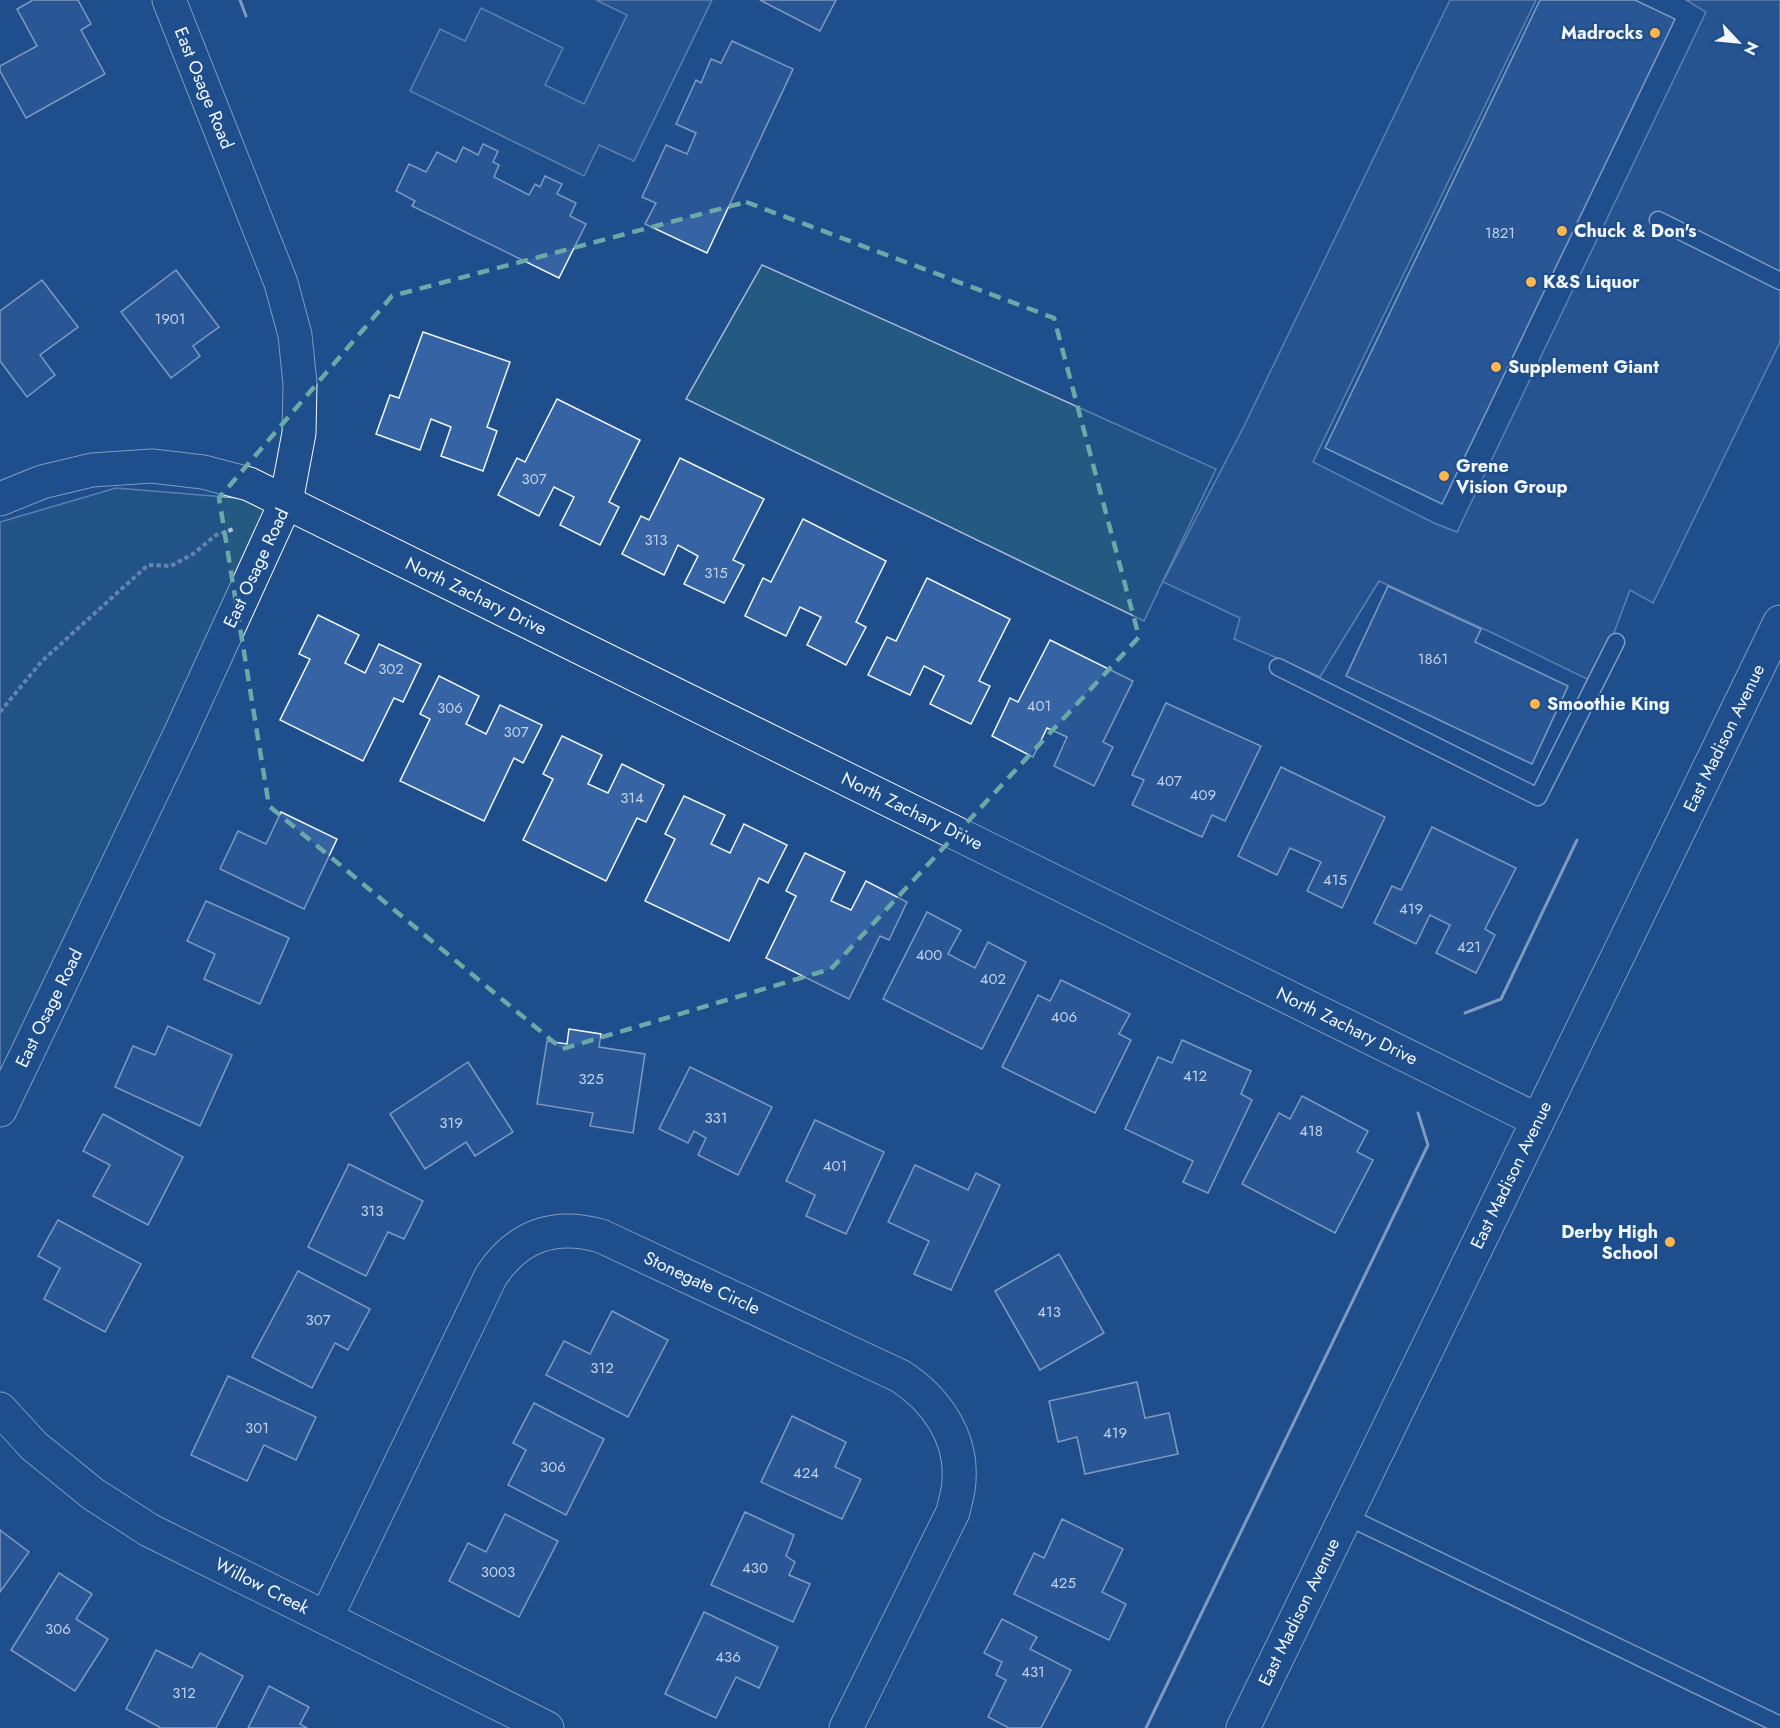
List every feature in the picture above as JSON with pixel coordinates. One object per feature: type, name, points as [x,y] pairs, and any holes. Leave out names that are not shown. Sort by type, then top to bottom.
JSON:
[{"type":"street","name":"East Osage Road","points":[[0,1110],[180,734],[286,502],[299,433],[300,384],[295,335],[281,283],[169,0]]},
{"type":"street","name":"North Zachary Drive","points":[[0,499],[42,482],[92,470],[152,466],[203,472],[249,484],[1537,1120]]},
{"type":"street","name":"East Madison Avenue","points":[[1244,1728],[1780,622]]},
{"type":"street","name":"Stonegate Circle","points":[[326,1618],[500,1263],[535,1236],[560,1231],[585,1232],[601,1236],[900,1376],[916,1386],[940,1413],[950,1429],[959,1464],[959,1482],[952,1512],[846,1728]]},
{"type":"street","name":"Willow Creek","points":[[0,1409],[34,1446],[93,1494],[149,1530],[547,1728]]},
{"type":"lane","points":[[1658,220],[1780,281]]},
{"type":"lane","points":[[1278,667],[1538,797],[1616,642]]},
{"type":"lane","points":[[1346,1516],[1780,1725]]},
{"type":"path","points":[[0,712],[42,662],[148,565],[171,566],[193,554],[216,535],[240,527]]},
{"type":"highlighted area","points":[[746,202],[1054,318],[1139,637],[831,969],[562,1049],[269,806],[219,498],[392,296]]},
{"type":"shaded area","points":[[596,0],[712,0],[634,161],[599,145],[584,176],[410,91],[440,29],[465,41],[481,8],[563,48],[545,85],[584,104],[627,15]]},
{"type":"shaded area","points":[[1450,0],[1536,0],[1313,462],[1434,523],[1457,532],[1706,12],[1686,0],[1780,0],[1780,342],[1653,603],[1630,590],[1595,683],[1379,581],[1320,677],[1234,639],[1240,618],[1163,582],[1244,426]]},
{"type":"shaded area","points":[[762,265],[1216,469],[1144,621],[686,399]]},
{"type":"shaded area","points":[[116,488],[286,502],[0,1110],[0,522]]},
{"type":"building","points":[[33,0],[78,0],[91,24],[81,30],[105,74],[26,118],[0,71],[0,66],[37,46],[17,9]]},
{"type":"building","points":[[760,0],[836,0],[820,31]]},
{"type":"building","points":[[1540,0],[1635,0],[1675,19],[1442,504],[1325,448]]},
{"type":"building","points":[[732,41],[793,69],[707,253],[645,224],[656,203],[642,197],[666,145],[687,154],[696,133],[676,124],[696,80],[701,83],[711,59],[721,63]]},
{"type":"building","points":[[483,144],[498,151],[493,162],[499,165],[494,177],[529,195],[535,184],[540,187],[545,176],[562,184],[557,194],[576,203],[570,216],[586,224],[559,278],[412,206],[415,201],[396,191],[409,164],[426,172],[437,152],[456,162],[463,147],[478,155]]},
{"type":"building","points":[[176,270],[219,327],[193,346],[200,356],[171,378],[121,312]]},
{"type":"building","points":[[42,280],[78,327],[40,355],[55,375],[27,397],[0,361],[0,311]]},
{"type":"building","points":[[423,332],[510,362],[487,427],[497,431],[483,471],[441,456],[451,427],[431,419],[420,450],[376,434],[390,395],[399,398]]},
{"type":"building","points":[[557,399],[640,440],[609,502],[619,507],[600,545],[560,525],[574,497],[554,487],[539,516],[498,495],[517,458],[525,462]]},
{"type":"building","points":[[680,458],[764,499],[733,560],[744,565],[724,603],[684,584],[698,556],[678,545],[664,575],[622,554],[641,516],[649,520]]},
{"type":"building","points":[[803,519],[886,561],[856,622],[866,627],[846,665],[807,645],[821,617],[800,607],[786,636],[745,616],[763,578],[771,582]]},
{"type":"building","points":[[927,578],[1010,619],[979,681],[990,686],[971,724],[930,704],[944,676],[924,666],[910,695],[868,675],[887,637],[896,641]]},
{"type":"building","points":[[1388,586],[1481,629],[1475,642],[1568,686],[1532,764],[1346,676]]},
{"type":"building","points":[[318,615],[359,635],[345,663],[365,673],[379,644],[421,664],[403,702],[394,698],[363,761],[280,720],[310,659],[299,654]]},
{"type":"building","points":[[1050,640],[1133,681],[1103,742],[1113,747],[1094,786],[1054,766],[1067,737],[1047,728],[1033,757],[992,736],[1010,698],[1018,702]]},
{"type":"building","points":[[439,676],[479,696],[466,724],[486,734],[500,705],[542,725],[523,763],[514,758],[484,821],[400,781],[430,719],[420,714]]},
{"type":"building","points":[[1166,703],[1261,746],[1225,821],[1212,815],[1202,837],[1132,805],[1144,780],[1132,775]]},
{"type":"building","points":[[562,736],[602,755],[588,784],[608,793],[622,764],[664,785],[646,822],[637,818],[606,881],[523,840],[553,779],[543,774]]},
{"type":"building","points":[[1281,767],[1385,817],[1342,908],[1307,891],[1321,862],[1290,848],[1277,875],[1238,856]]},
{"type":"building","points":[[684,796],[725,815],[711,844],[730,853],[744,824],[787,845],[768,883],[759,878],[729,941],[645,901],[675,839],[665,834]]},
{"type":"building","points":[[281,812],[337,839],[304,909],[220,869],[238,831],[266,844]]},
{"type":"building","points":[[1432,827],[1516,868],[1485,929],[1495,935],[1476,973],[1436,953],[1450,925],[1430,915],[1416,944],[1374,923],[1392,886],[1401,890]]},
{"type":"building","points":[[805,853],[845,872],[831,901],[851,910],[866,881],[907,902],[889,940],[880,936],[849,999],[766,958],[796,896],[786,891]]},
{"type":"building","points":[[206,901],[289,938],[260,1004],[204,979],[215,954],[187,941]]},
{"type":"building","points":[[927,912],[961,930],[948,954],[975,968],[988,942],[1026,962],[982,1049],[883,999]]},
{"type":"building","points":[[1061,980],[1130,1014],[1119,1034],[1131,1040],[1095,1113],[1002,1067],[1038,995],[1050,1001]]},
{"type":"building","points":[[168,1026],[232,1055],[200,1126],[115,1087],[133,1046],[155,1055]]},
{"type":"building","points":[[569,1029],[601,1034],[599,1047],[645,1054],[633,1133],[590,1126],[593,1113],[537,1104],[547,1041],[567,1044]]},
{"type":"building","points":[[1182,1040],[1251,1071],[1241,1094],[1252,1100],[1208,1193],[1183,1182],[1193,1161],[1125,1129],[1158,1057],[1172,1063]]},
{"type":"building","points":[[468,1062],[513,1132],[475,1156],[466,1142],[425,1169],[390,1114]]},
{"type":"building","points":[[690,1067],[772,1107],[738,1175],[698,1155],[706,1138],[694,1131],[688,1143],[659,1129]]},
{"type":"building","points":[[1302,1096],[1368,1131],[1357,1152],[1373,1160],[1335,1233],[1242,1184],[1279,1113],[1290,1119]]},
{"type":"building","points":[[103,1114],[183,1157],[148,1225],[93,1196],[110,1165],[83,1151]]},
{"type":"building","points":[[815,1120],[884,1152],[846,1234],[806,1216],[815,1195],[786,1181]]},
{"type":"building","points":[[349,1164],[423,1201],[404,1239],[388,1232],[366,1276],[308,1247]]},
{"type":"building","points":[[915,1165],[968,1190],[976,1173],[1000,1185],[951,1290],[914,1274],[929,1241],[888,1222]]},
{"type":"building","points":[[58,1220],[141,1264],[105,1332],[44,1299],[60,1268],[38,1256]]},
{"type":"building","points":[[1059,1254],[1104,1333],[1040,1370],[995,1291]]},
{"type":"building","points":[[298,1271],[370,1309],[348,1350],[335,1343],[312,1388],[252,1357]]},
{"type":"building","points":[[612,1311],[668,1340],[628,1417],[546,1375],[564,1341],[590,1354]]},
{"type":"building","points":[[228,1376],[316,1417],[296,1460],[264,1445],[247,1481],[191,1455]]},
{"type":"building","points":[[1137,1382],[1145,1418],[1169,1413],[1178,1454],[1085,1474],[1077,1437],[1058,1442],[1049,1401]]},
{"type":"building","points":[[534,1403],[604,1439],[566,1515],[508,1485],[526,1450],[513,1443]]},
{"type":"building","points":[[792,1416],[846,1442],[835,1467],[861,1479],[842,1519],[761,1482]]},
{"type":"building","points":[[745,1512],[794,1535],[786,1556],[795,1562],[789,1575],[810,1584],[793,1622],[711,1585]]},
{"type":"building","points":[[505,1514],[558,1541],[519,1617],[449,1581],[468,1543],[486,1552]]},
{"type":"building","points":[[1062,1519],[1123,1549],[1102,1592],[1126,1604],[1109,1640],[1014,1594],[1034,1553],[1044,1558]]},
{"type":"building","points":[[0,1530],[29,1552],[0,1592]]},
{"type":"building","points":[[59,1573],[92,1594],[76,1619],[108,1639],[75,1691],[11,1650]]},
{"type":"building","points":[[704,1612],[778,1647],[759,1688],[736,1677],[716,1718],[665,1694]]},
{"type":"building","points":[[1002,1619],[1037,1637],[1030,1649],[1071,1670],[1041,1728],[1009,1728],[988,1717],[1006,1680],[996,1675],[1002,1662],[984,1653]]},
{"type":"building","points":[[156,1650],[192,1668],[200,1653],[243,1676],[216,1728],[161,1728],[126,1709]]},
{"type":"building","points":[[269,1686],[309,1707],[300,1724],[307,1728],[248,1728]]},
{"type":"wall","points":[[240,0],[246,16]]},
{"type":"wall","points":[[1465,1013],[1501,999],[1577,840]]},
{"type":"wall","points":[[1146,1728],[1428,1145],[1418,1113]]},
{"type":"place","name":"Madrocks","points":[[1655,33]]},
{"type":"place","name":"Chuck & Don's","points":[[1562,231]]},
{"type":"place","name":"K&S Liquor","points":[[1531,282]]},
{"type":"place","name":"Supplement Giant","points":[[1496,367]]},
{"type":"place","name":"Grene Vision Group","points":[[1444,476]]},
{"type":"place","name":"Smoothie King","points":[[1535,704]]},
{"type":"place","name":"Derby High School","points":[[1670,1242]]}]
